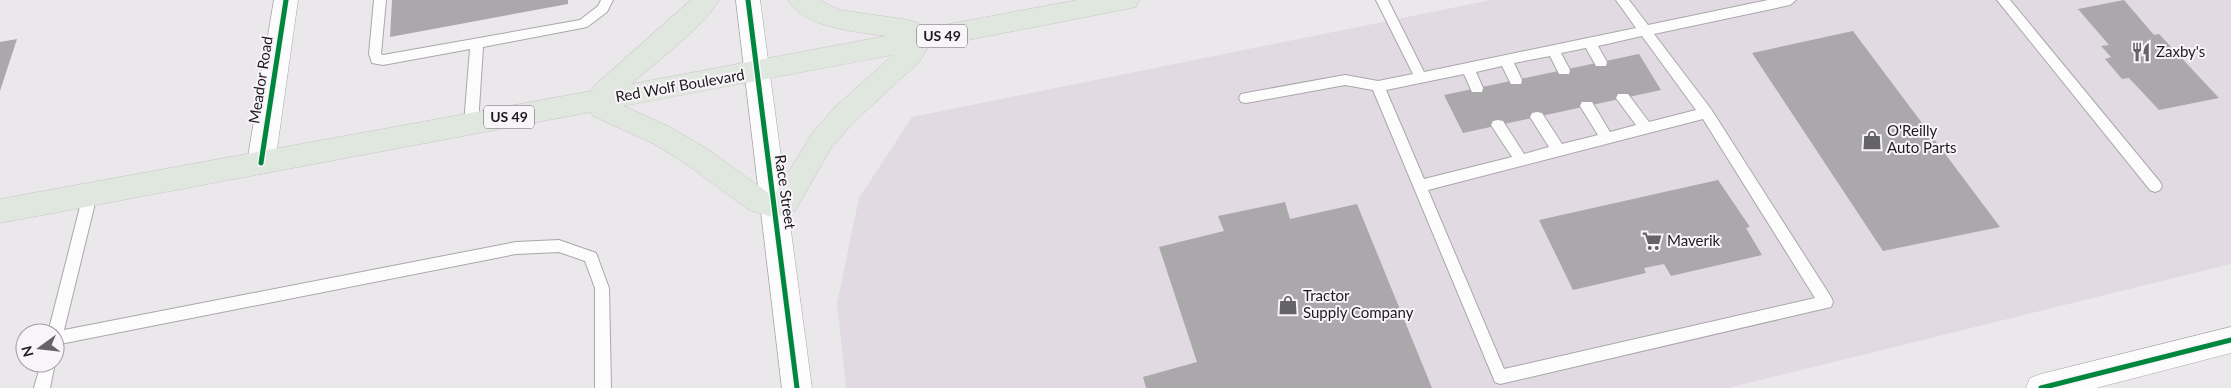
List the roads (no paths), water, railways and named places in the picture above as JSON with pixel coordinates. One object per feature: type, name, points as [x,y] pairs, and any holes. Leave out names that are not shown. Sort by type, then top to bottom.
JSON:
[{"type":"highway","points":[[707,0],[686,21],[603,93],[599,100],[602,108],[663,136],[700,158],[759,202],[775,206],[784,203],[822,140],[844,115],[911,54],[918,40],[909,30],[836,19],[813,9],[800,0]]},
{"type":"highway","name":"Red Wolf Boulevard","points":[[261,163],[1127,0]]},
{"type":"highway","name":"US 49","points":[[0,211],[261,163]]},
{"type":"street","name":"Meador Road","points":[[261,163],[286,0]]},
{"type":"street","name":"Race Street","points":[[748,0],[797,388]]},
{"type":"street","points":[[2042,388],[2231,340]]},
{"type":"lane","points":[[380,0],[375,54],[377,59],[584,24],[603,9],[607,0]]},
{"type":"lane","points":[[1382,0],[1421,78]]},
{"type":"lane","points":[[1378,86],[1500,377],[1826,302],[1706,113],[1622,0]]},
{"type":"lane","points":[[1246,98],[1345,80],[1378,86],[1554,52],[1790,0]]},
{"type":"lane","points":[[2003,0],[2155,186]]},
{"type":"lane","points":[[471,124],[477,43]]},
{"type":"lane","points":[[1590,44],[1602,62]]},
{"type":"lane","points":[[1554,52],[1564,70]]},
{"type":"lane","points":[[1506,61],[1516,80]]},
{"type":"lane","points":[[1468,69],[1477,88]]},
{"type":"lane","points":[[1623,98],[1646,128]]},
{"type":"lane","points":[[1587,106],[1607,138]]},
{"type":"lane","points":[[1420,186],[1706,113]]},
{"type":"lane","points":[[1537,117],[1559,151]]},
{"type":"lane","points":[[1498,125],[1521,160]]},
{"type":"lane","points":[[58,323],[90,195]]},
{"type":"lane","points":[[65,335],[516,248],[559,246],[591,257],[602,288],[604,388]]},
{"type":"lane","points":[[42,388],[46,373]]},
{"type":"place","name":"Zaxby's","points":[[2141,52]]},
{"type":"place","name":"O'Reilly Auto Parts","points":[[1872,140]]},
{"type":"place","name":"Maverik","points":[[1652,241]]},
{"type":"place","name":"Tractor Supply Company","points":[[1288,305]]}]
